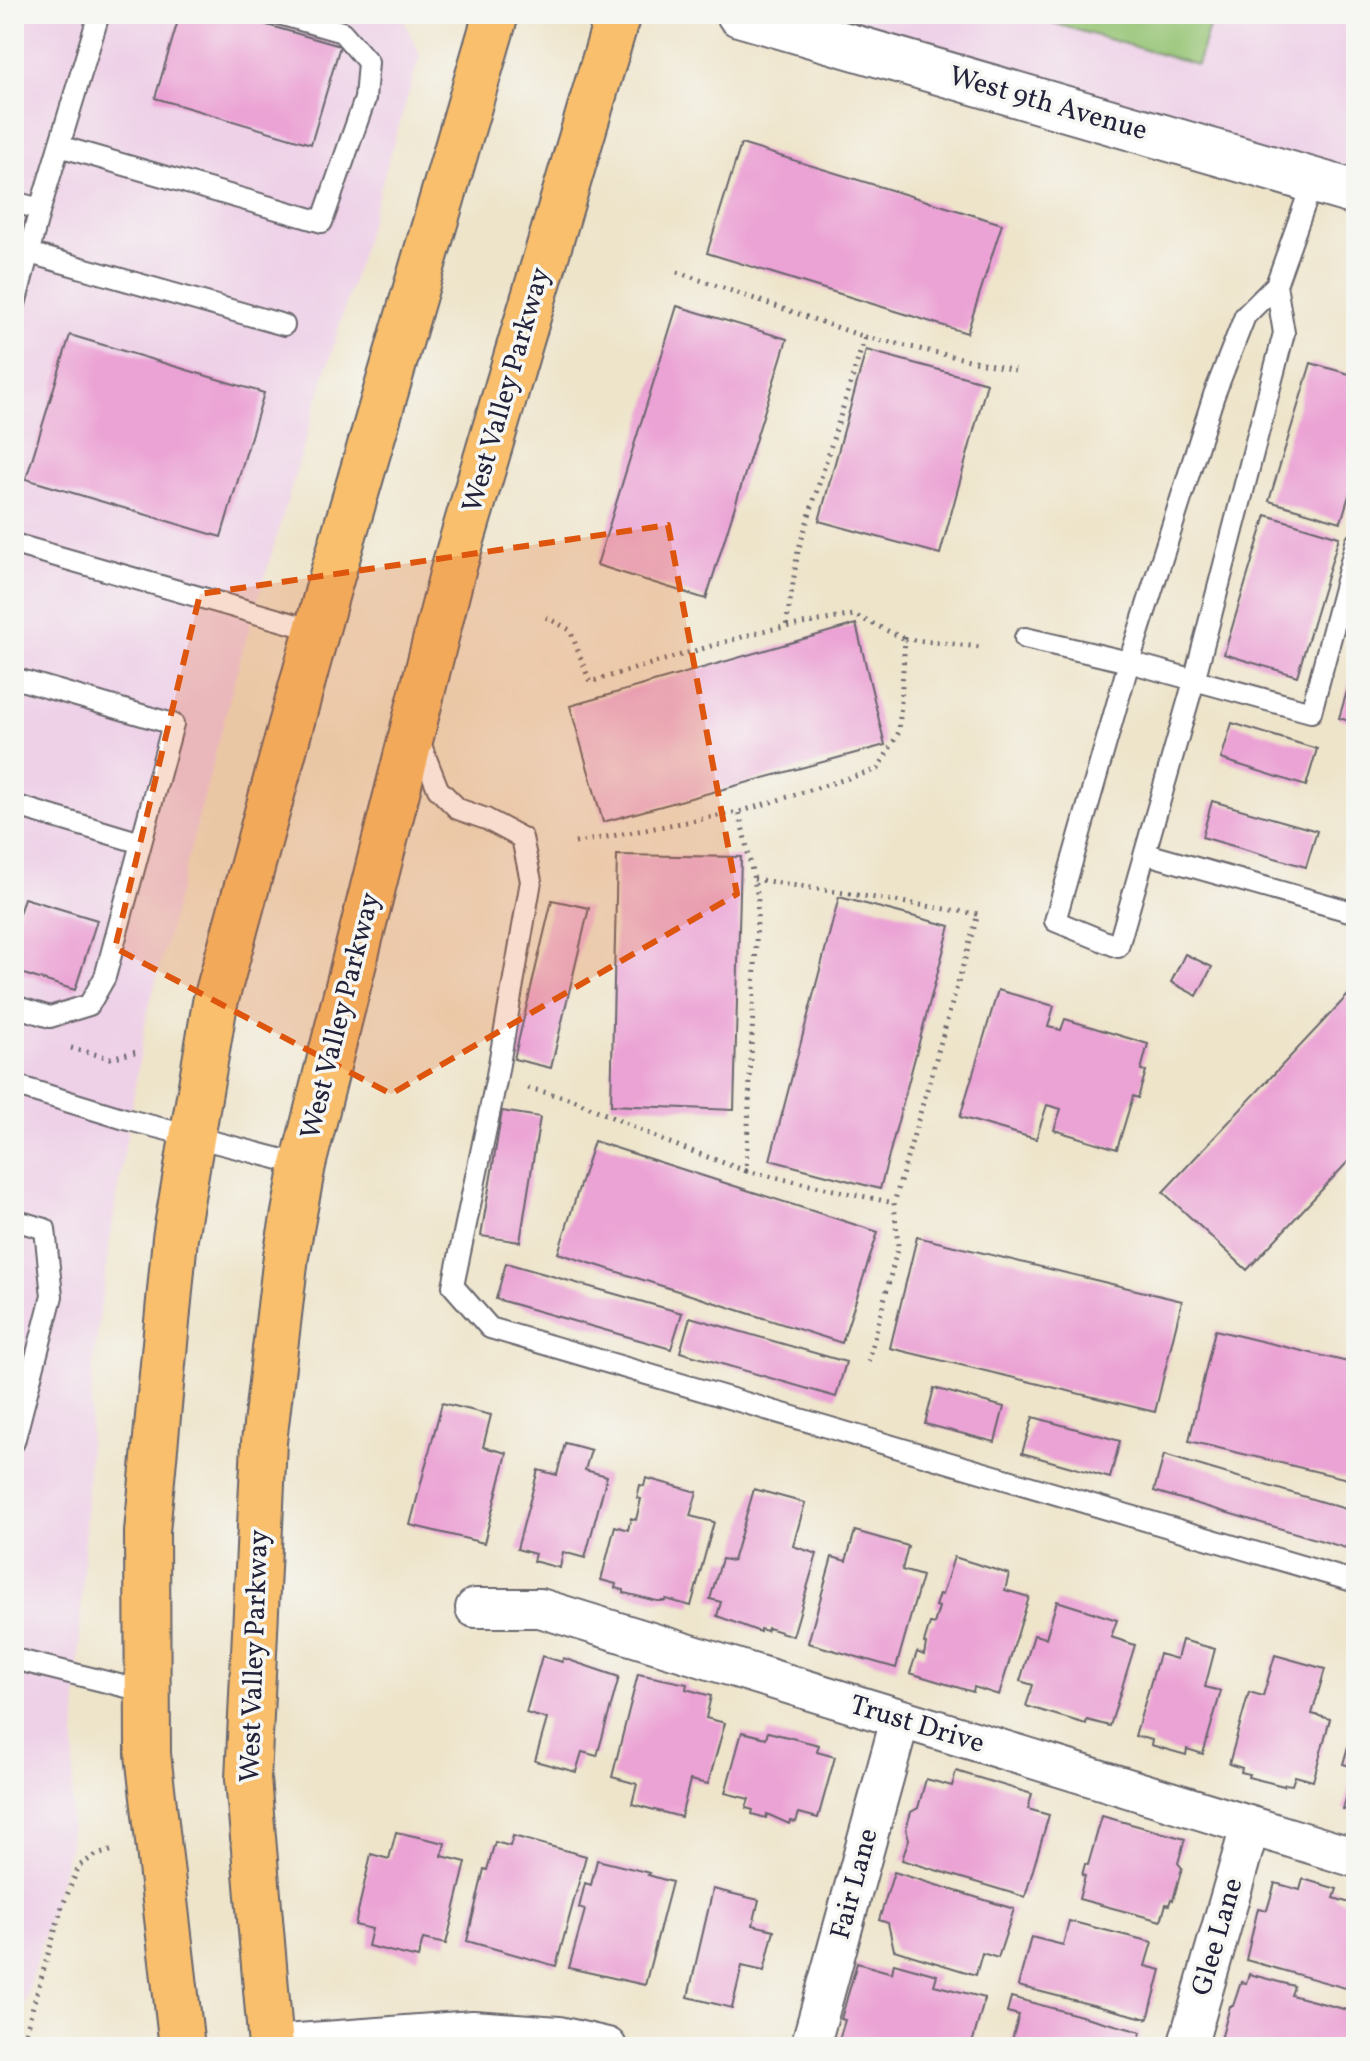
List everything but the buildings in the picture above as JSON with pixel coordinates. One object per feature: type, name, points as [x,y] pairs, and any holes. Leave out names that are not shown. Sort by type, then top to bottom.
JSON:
[{"type":"main road","points":[[182,2047],[148,1754],[147,1692],[147,1532],[175,1238],[215,1003],[318,631],[496,14]]},
{"type":"main road","name":"West Valley Parkway","points":[[271,2046],[248,1779],[264,1442],[286,1256],[303,1165],[453,570],[618,14]]},
{"type":"street","name":"West 9th Avenue","points":[[739,14],[1356,193]]},
{"type":"street","name":"Trust Drive","points":[[475,1608],[540,1608],[1356,1858]]},
{"type":"street","name":"Fair Lane","points":[[810,2047],[900,1720]]},
{"type":"street","name":"Glee Lane","points":[[1187,2047],[1250,1827]]},
{"type":"street","points":[[271,2046],[473,2030],[559,2036],[607,2047]]},
{"type":"lane","points":[[14,308],[40,209],[99,14]]},
{"type":"lane","points":[[59,146],[322,222],[365,99],[368,62],[342,32],[279,14]]},
{"type":"lane","points":[[1276,285],[1284,333],[1194,681],[1118,947],[1055,921],[1129,662],[1214,395],[1245,316],[1276,285],[1313,181]]},
{"type":"lane","points":[[14,202],[40,209]]},
{"type":"lane","points":[[29,253],[284,325]]},
{"type":"lane","points":[[1025,638],[1129,662],[1311,712],[1356,543]]},
{"type":"lane","points":[[14,544],[318,631]]},
{"type":"lane","points":[[14,678],[173,724],[105,977],[89,1005],[50,1017],[14,1006]]},
{"type":"lane","points":[[415,730],[438,789],[458,809],[486,819],[522,838],[531,881],[496,1081],[453,1286],[490,1328],[1356,1582]]},
{"type":"lane","points":[[14,805],[141,843]]},
{"type":"lane","points":[[1147,854],[1356,913]]},
{"type":"lane","points":[[14,1085],[303,1165]]},
{"type":"lane","points":[[14,1220],[45,1229],[52,1296],[14,1442]]},
{"type":"lane","points":[[14,1659],[147,1692]]},
{"type":"path","points":[[677,272],[865,337],[1015,370]]},
{"type":"path","points":[[786,627],[798,551],[865,337]]},
{"type":"path","points":[[546,617],[570,630],[590,682],[762,631],[854,615],[905,639],[980,647]]},
{"type":"path","points":[[575,843],[739,812],[878,769],[899,732],[905,639]]},
{"type":"path","points":[[739,812],[758,898],[746,1171]]},
{"type":"path","points":[[754,879],[978,914],[894,1203],[898,1247],[867,1366]]},
{"type":"path","points":[[496,1081],[572,1099],[667,1142],[746,1171],[894,1203]]},
{"type":"path","points":[[21,2047],[62,1907],[79,1866],[96,1855],[157,1838]]},
{"type":"highlighted area","points":[[668,525],[737,894],[391,1094],[115,948],[200,594]]},
{"type":"shaded area","points":[[14,14],[401,14],[420,55],[238,666],[146,1019],[93,1363],[70,1844],[14,2040]]},
{"type":"shaded area","points":[[739,14],[1356,14],[1356,193]]},
{"type":"green space","points":[[1022,14],[1213,14],[1197,65]]}]
